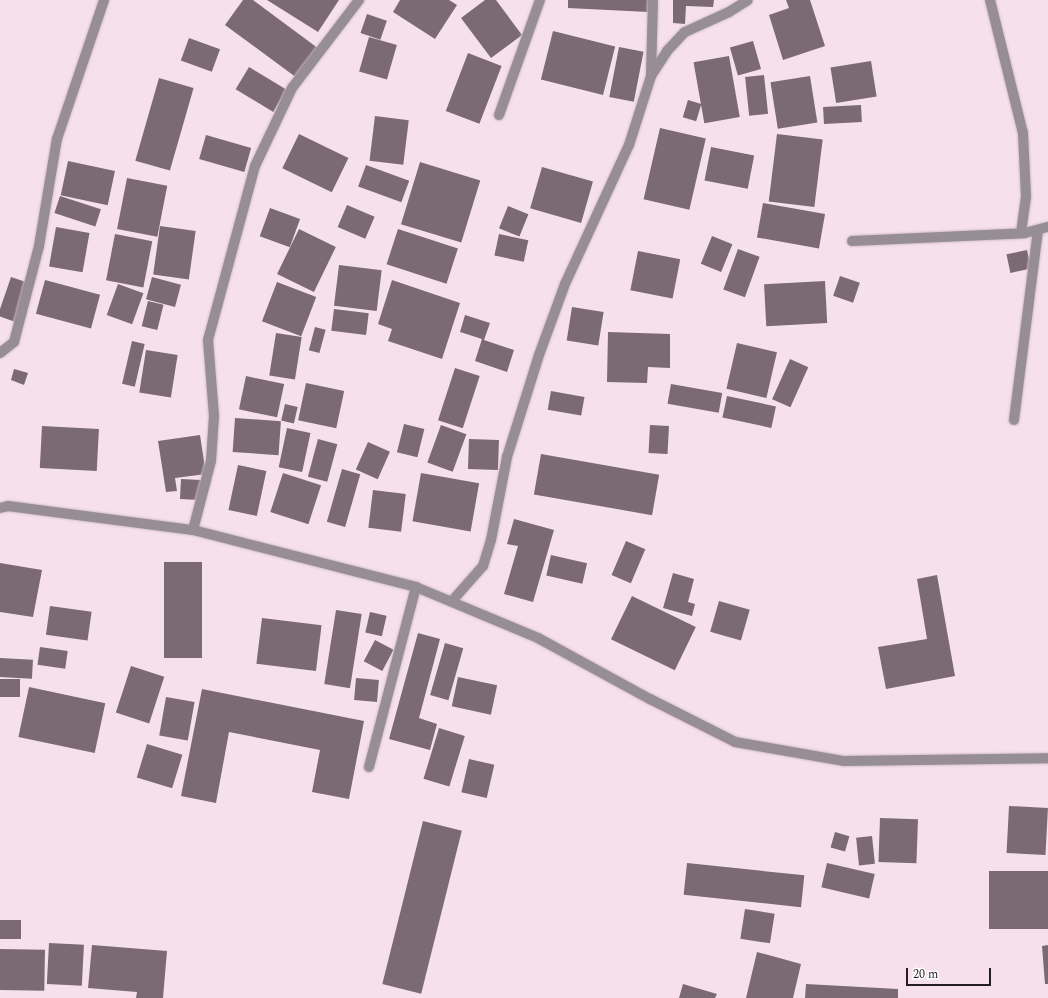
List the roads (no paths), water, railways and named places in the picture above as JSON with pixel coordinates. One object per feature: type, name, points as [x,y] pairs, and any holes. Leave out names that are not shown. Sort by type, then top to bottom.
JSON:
[{"type":"street","points":[[0,353],[14,342],[39,246],[57,138],[104,0]]},
{"type":"street","points":[[193,530],[212,461],[214,416],[208,340],[254,166],[292,88],[359,0]]},
{"type":"street","points":[[499,115],[540,0]]},
{"type":"street","points":[[651,76],[653,0]]},
{"type":"street","points":[[452,600],[483,566],[491,540],[507,457],[540,355],[565,284],[629,145],[651,76],[667,51],[685,32],[729,12],[748,0]]},
{"type":"street","points":[[990,0],[1023,133],[1026,197],[1021,233]]},
{"type":"street","points":[[852,241],[1021,233],[1038,231],[1048,227]]},
{"type":"street","points":[[1014,420],[1038,231]]},
{"type":"street","points":[[0,508],[8,506],[193,530],[416,587],[452,600],[538,638],[735,742],[844,761],[1048,758]]},
{"type":"street","points":[[369,767],[416,587]]}]
